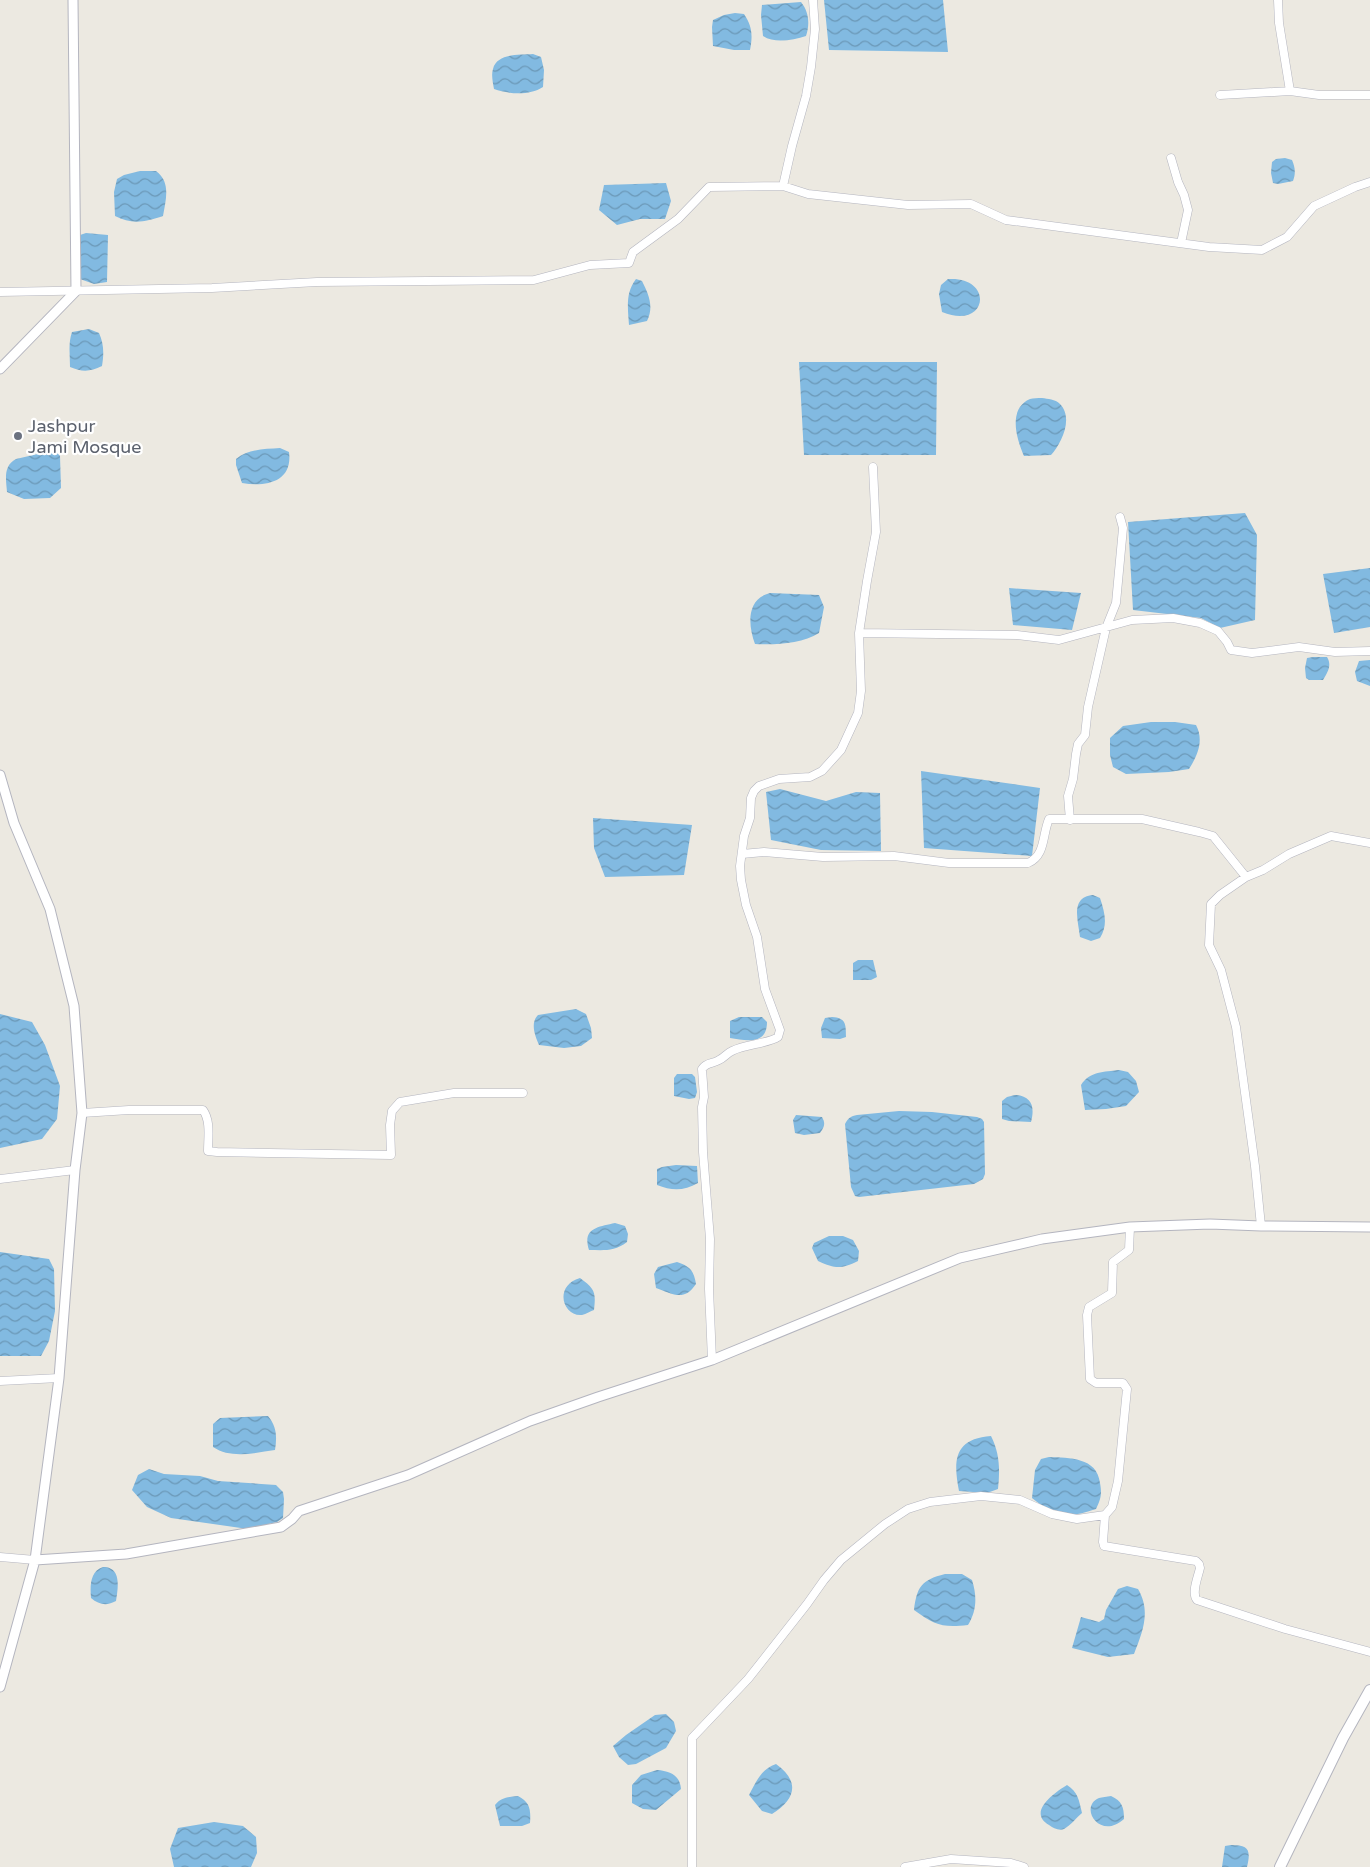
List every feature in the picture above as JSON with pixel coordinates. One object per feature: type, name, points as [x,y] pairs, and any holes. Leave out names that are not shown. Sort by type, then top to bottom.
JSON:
[{"type":"main road","points":[[1280,1867],[1343,1738],[1370,1690]]},
{"type":"street","points":[[0,369],[76,291],[72,0]]},
{"type":"street","points":[[783,186],[806,96],[811,67],[814,28],[813,0]]},
{"type":"street","points":[[1278,0],[1279,23],[1290,91]]},
{"type":"street","points":[[1220,95],[1290,91],[1319,95],[1370,95]]},
{"type":"street","points":[[1172,158],[1188,210],[1181,243]]},
{"type":"street","points":[[0,292],[212,288],[317,282],[534,280],[590,264],[629,263],[633,252],[678,219],[709,187],[783,186],[808,194],[908,205],[971,204],[1006,220],[1209,247],[1262,250],[1287,236],[1314,206],[1370,182]]},
{"type":"street","points":[[712,1360],[709,1289],[710,1239],[703,1152],[702,1107],[704,1097],[702,1069],[708,1064],[717,1062],[732,1051],[772,1041],[778,1037],[780,1030],[765,989],[757,937],[743,888],[740,866],[750,818],[751,798],[759,786],[778,780],[810,777],[822,771],[841,750],[858,713],[861,691],[859,633],[866,581],[876,532],[873,467]]},
{"type":"street","points":[[1070,820],[1068,796],[1076,764],[1078,744],[1085,735],[1088,707],[1106,628],[1116,603],[1123,528],[1120,517]]},
{"type":"street","points":[[859,633],[1017,635],[1059,640],[1132,620],[1174,618],[1200,623],[1218,631],[1227,642],[1230,650],[1252,653],[1298,647],[1335,652],[1370,651]]},
{"type":"street","points":[[0,775],[14,823],[50,909],[74,1006],[82,1113],[75,1170],[59,1378],[35,1560],[0,1687]]},
{"type":"street","points":[[742,854],[764,852],[823,857],[894,856],[949,863],[1028,863],[1034,860],[1040,853],[1048,820],[1142,819],[1214,836],[1246,877]]},
{"type":"street","points":[[1261,1226],[1236,1026],[1220,970],[1209,945],[1211,904],[1246,877],[1264,870],[1289,854],[1331,836],[1370,843]]},
{"type":"street","points":[[82,1113],[129,1110],[203,1110],[207,1115],[208,1122],[208,1151],[391,1155],[392,1112],[400,1102],[454,1094],[523,1093]]},
{"type":"street","points":[[0,1178],[75,1170]]},
{"type":"street","points":[[0,1557],[35,1560],[126,1554],[281,1527],[299,1511],[408,1475],[530,1421],[598,1396],[712,1360],[960,1258],[1042,1239],[1130,1227],[1210,1224],[1370,1227]]},
{"type":"street","points":[[1130,1227],[1129,1250],[1113,1262],[1112,1293],[1089,1308],[1086,1315],[1090,1379],[1096,1383],[1123,1383],[1127,1389],[1118,1481],[1112,1507],[1105,1515],[1104,1546],[1196,1561],[1200,1568],[1194,1593],[1197,1600],[1285,1629],[1370,1652]]},
{"type":"street","points":[[0,1381],[59,1378]]},
{"type":"street","points":[[692,1867],[692,1738],[748,1679],[841,1560],[885,1524],[908,1509],[930,1502],[981,1496],[1020,1500],[1052,1514],[1077,1519],[1105,1515]]},
{"type":"street","points":[[905,1867],[951,1859],[1011,1863],[1024,1867]]},
{"type":"water","points":[[824,0],[943,0],[948,52],[829,50]]},
{"type":"water","points":[[801,2],[808,18],[806,36],[778,41],[763,36],[762,5]]},
{"type":"water","points":[[735,13],[744,14],[749,23],[752,35],[750,50],[734,50],[713,46],[713,20]]},
{"type":"water","points":[[533,54],[541,57],[544,70],[543,87],[525,93],[494,89],[492,71],[499,60],[504,57]]},
{"type":"water","points":[[1285,158],[1292,160],[1295,173],[1293,181],[1273,183],[1271,173],[1272,162],[1276,159]]},
{"type":"water","points":[[140,171],[156,171],[164,180],[166,191],[163,216],[139,222],[127,221],[115,216],[114,192],[117,179]]},
{"type":"water","points":[[666,183],[671,201],[665,219],[640,219],[617,225],[599,210],[604,185]]},
{"type":"water","points":[[86,233],[108,235],[107,282],[94,284],[80,279],[80,235]]},
{"type":"water","points":[[636,279],[642,281],[645,286],[650,301],[650,311],[647,321],[629,325],[629,295],[632,284]]},
{"type":"water","points":[[948,279],[963,280],[973,286],[979,293],[980,302],[977,309],[969,314],[957,316],[942,312],[939,294],[941,285]]},
{"type":"water","points":[[89,329],[99,333],[101,337],[103,349],[102,366],[86,371],[70,367],[72,332]]},
{"type":"water","points":[[799,362],[937,362],[936,455],[804,455]]},
{"type":"water","points":[[1042,398],[1056,401],[1064,410],[1066,423],[1062,438],[1051,455],[1024,456],[1017,434],[1016,417],[1018,410],[1030,399]]},
{"type":"water","points":[[280,448],[289,452],[287,470],[282,476],[268,483],[242,483],[236,459],[251,451]]},
{"type":"water","points":[[55,450],[60,456],[61,488],[50,498],[24,499],[7,492],[6,473],[12,462],[16,459]]},
{"type":"water","points":[[1245,513],[1257,535],[1255,620],[1220,628],[1201,618],[1133,610],[1128,522]]},
{"type":"water","points":[[1370,568],[1370,627],[1334,633],[1323,574]]},
{"type":"water","points":[[1009,588],[1081,593],[1072,630],[1013,625]]},
{"type":"water","points":[[770,593],[819,595],[824,607],[819,633],[797,642],[755,644],[750,621],[753,607],[762,596]]},
{"type":"water","points":[[1327,657],[1329,668],[1323,680],[1309,680],[1306,678],[1307,658]]},
{"type":"water","points":[[1370,660],[1370,686],[1357,681],[1355,672],[1359,661]]},
{"type":"water","points":[[1151,722],[1175,722],[1196,725],[1200,742],[1189,769],[1126,774],[1113,767],[1110,755],[1110,738],[1123,726]]},
{"type":"water","points":[[921,771],[1040,788],[1032,856],[924,848]]},
{"type":"water","points":[[780,789],[826,801],[856,792],[880,793],[881,851],[821,850],[771,840],[766,792]]},
{"type":"water","points":[[593,818],[692,825],[684,875],[605,877],[594,848]]},
{"type":"water","points":[[1093,895],[1100,898],[1105,924],[1100,938],[1091,941],[1080,937],[1077,910],[1081,900]]},
{"type":"water","points":[[858,960],[873,960],[877,977],[871,980],[853,980],[853,963]]},
{"type":"water","points":[[576,1009],[586,1014],[592,1038],[581,1046],[564,1048],[539,1045],[534,1026],[538,1015]]},
{"type":"water","points":[[0,1014],[32,1022],[45,1045],[60,1086],[57,1119],[42,1139],[0,1148]]},
{"type":"water","points":[[739,1017],[762,1017],[767,1022],[764,1035],[755,1040],[730,1038],[730,1021]]},
{"type":"water","points":[[832,1017],[843,1020],[846,1037],[840,1039],[822,1038],[821,1028],[825,1018]]},
{"type":"water","points":[[1119,1070],[1128,1072],[1136,1081],[1139,1092],[1126,1106],[1085,1110],[1081,1085],[1085,1080],[1098,1073]]},
{"type":"water","points":[[677,1074],[692,1074],[695,1077],[697,1092],[695,1098],[689,1099],[674,1096],[674,1078]]},
{"type":"water","points":[[1015,1095],[1029,1100],[1031,1103],[1033,1112],[1031,1122],[1002,1119],[1002,1101],[1007,1097]]},
{"type":"water","points":[[899,1111],[932,1112],[982,1119],[984,1122],[985,1174],[983,1179],[974,1184],[855,1196],[851,1187],[845,1124],[855,1115]]},
{"type":"water","points":[[796,1115],[822,1117],[824,1124],[820,1133],[804,1135],[795,1133],[793,1120]]},
{"type":"water","points":[[676,1165],[697,1166],[698,1183],[688,1188],[678,1189],[657,1185],[657,1169]]},
{"type":"water","points":[[615,1223],[625,1226],[628,1234],[627,1242],[613,1249],[589,1250],[587,1243],[590,1233],[597,1228]]},
{"type":"water","points":[[829,1236],[843,1236],[853,1240],[859,1251],[858,1261],[847,1266],[838,1267],[829,1266],[818,1261],[812,1248],[814,1243]]},
{"type":"water","points":[[0,1252],[49,1259],[54,1269],[55,1311],[49,1341],[41,1356],[0,1356]]},
{"type":"water","points":[[677,1262],[685,1265],[693,1272],[696,1284],[692,1290],[683,1295],[673,1294],[656,1288],[654,1274],[658,1267]]},
{"type":"water","points":[[580,1278],[592,1288],[595,1299],[594,1310],[582,1315],[570,1311],[564,1300],[566,1287]]},
{"type":"water","points":[[268,1416],[276,1432],[275,1450],[251,1454],[235,1454],[220,1451],[213,1447],[213,1424],[220,1418]]},
{"type":"water","points":[[991,1436],[999,1462],[998,1489],[987,1493],[959,1491],[956,1470],[959,1453],[970,1441]]},
{"type":"water","points":[[1049,1457],[1073,1459],[1094,1468],[1098,1474],[1101,1490],[1096,1509],[1077,1514],[1062,1514],[1048,1509],[1032,1498],[1035,1470],[1041,1459]]},
{"type":"water","points":[[149,1469],[164,1474],[200,1476],[218,1481],[276,1485],[283,1492],[283,1518],[277,1522],[248,1529],[171,1518],[147,1507],[132,1490],[138,1475]]},
{"type":"water","points":[[103,1567],[113,1570],[117,1579],[116,1601],[109,1604],[97,1602],[91,1598],[93,1575]]},
{"type":"water","points":[[945,1574],[962,1574],[972,1580],[975,1603],[968,1625],[945,1626],[933,1622],[914,1610],[919,1590],[925,1582]]},
{"type":"water","points":[[1127,1586],[1138,1589],[1142,1597],[1145,1613],[1143,1629],[1134,1654],[1108,1657],[1072,1648],[1081,1617],[1099,1622],[1104,1619],[1106,1610],[1118,1589]]},
{"type":"water","points":[[666,1714],[674,1722],[676,1731],[666,1748],[636,1764],[628,1765],[619,1757],[613,1746],[655,1715]]},
{"type":"water","points":[[776,1764],[789,1777],[792,1790],[786,1803],[772,1814],[762,1811],[749,1795],[766,1769]]},
{"type":"water","points":[[657,1770],[666,1771],[674,1775],[679,1780],[681,1789],[656,1810],[643,1809],[632,1803],[632,1785],[641,1775]]},
{"type":"water","points":[[1067,1785],[1076,1794],[1082,1813],[1062,1830],[1054,1828],[1043,1820],[1041,1814],[1045,1803]]},
{"type":"water","points":[[518,1796],[529,1807],[530,1823],[522,1826],[500,1826],[495,1805],[497,1802],[508,1797]]},
{"type":"water","points":[[1111,1796],[1122,1805],[1124,1819],[1115,1825],[1107,1826],[1095,1820],[1091,1814],[1091,1808],[1093,1802],[1099,1798]]},
{"type":"water","points":[[214,1822],[243,1826],[256,1837],[257,1853],[251,1867],[174,1867],[170,1849],[178,1828]]},
{"type":"water","points":[[1225,1846],[1245,1847],[1249,1856],[1247,1867],[1222,1867]]},
{"type":"place","name":"Jashpur Jami Mosque","points":[[18,436]]}]
